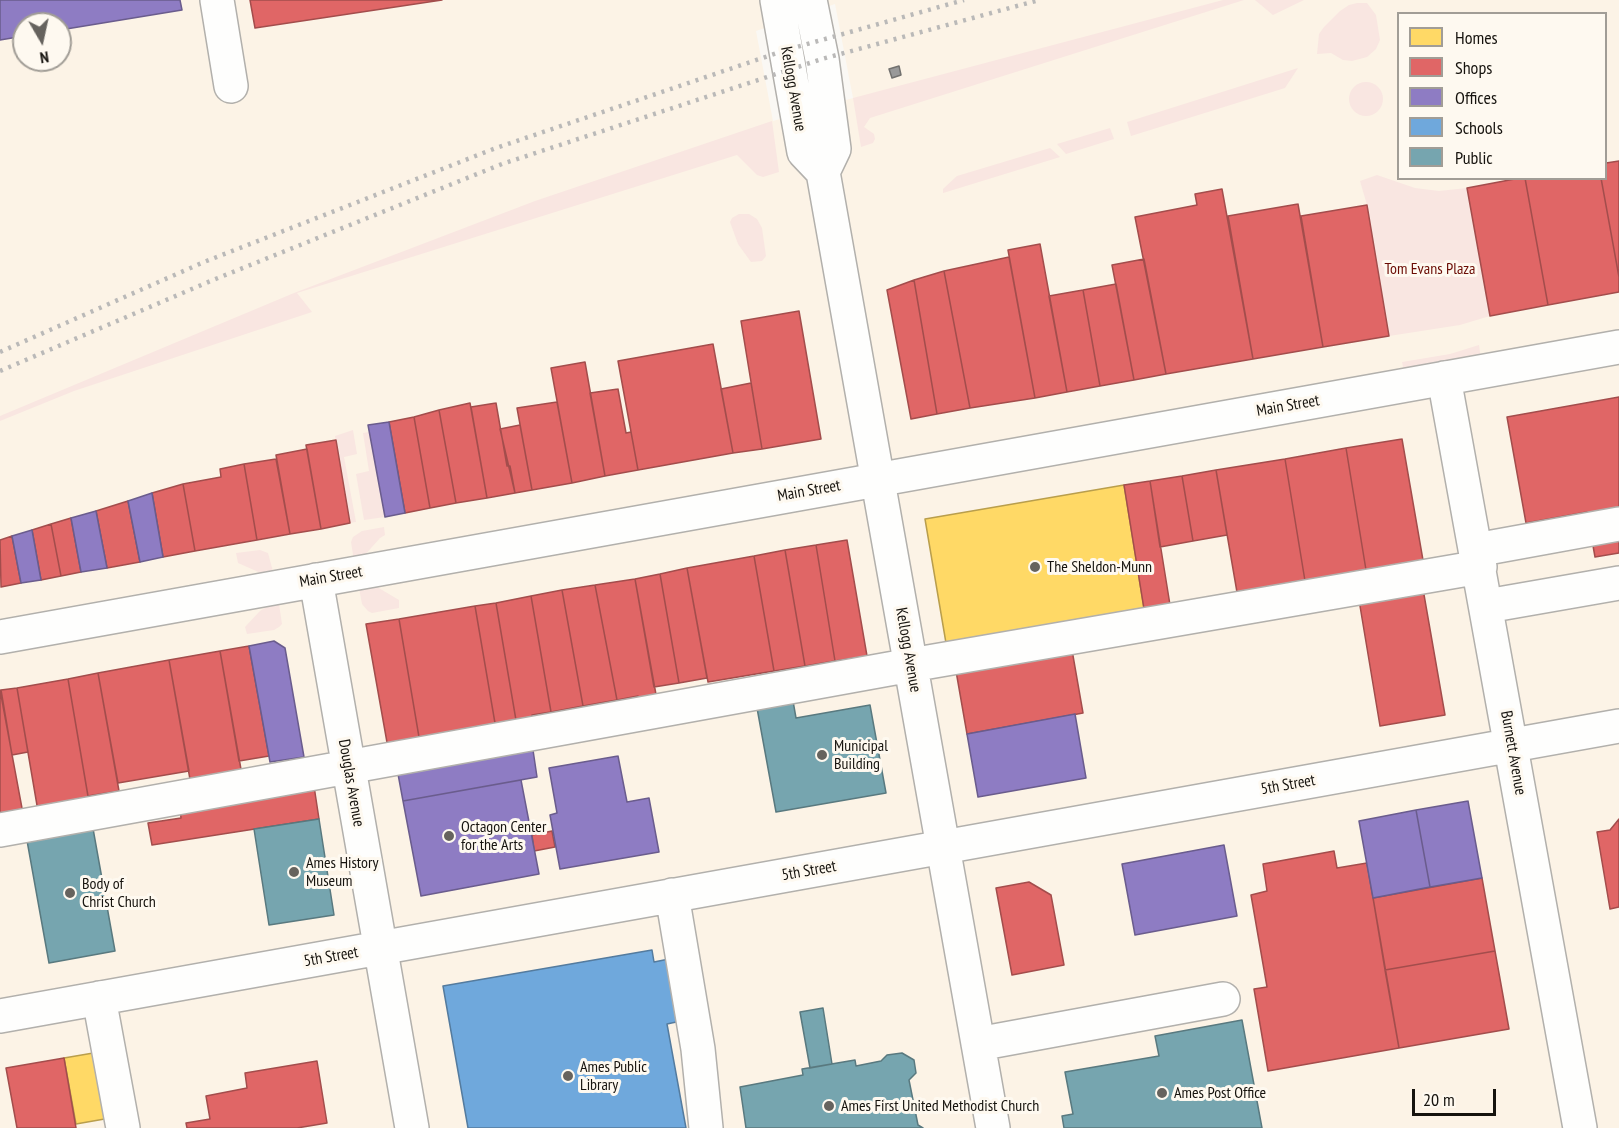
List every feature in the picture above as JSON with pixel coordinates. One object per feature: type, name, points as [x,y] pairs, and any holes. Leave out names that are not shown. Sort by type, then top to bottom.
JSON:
[{"type":"street","points":[[217,0],[231,86]]},
{"type":"street","name":"Kellogg Avenue","points":[[777,0],[804,152],[823,172],[993,1128]]},
{"type":"street","name":"Kellogg Avenue","points":[[810,0],[822,59],[834,149],[823,172]]},
{"type":"street","name":"Main Street","points":[[0,637],[1619,347]]},
{"type":"street","name":"Burnett Avenue","points":[[1444,378],[1580,1128]]},
{"type":"street","points":[[0,830],[911,665],[1478,558],[1619,524]]},
{"type":"street","name":"Douglas Avenue","points":[[316,580],[412,1128]]},
{"type":"street","points":[[1487,606],[1619,582]]},
{"type":"street","name":"5th Street","points":[[0,1016],[1619,726]]},
{"type":"street","points":[[672,895],[698,1049],[706,1128]]},
{"type":"street","points":[[99,998],[123,1128]]},
{"type":"street","points":[[978,1044],[1223,999]]},
{"type":"shaded area","points":[[0,0],[1619,0],[1619,1128],[0,1128]],"holes":[[[835,4],[853,98],[773,121],[756,31]]]},
{"type":"green space","points":[[1223,0],[1244,0],[870,118],[864,127],[874,134],[875,139],[873,143],[861,147],[853,98]]},
{"type":"green space","points":[[1255,0],[1304,0],[1273,15]]},
{"type":"green space","points":[[1357,3],[1367,3],[1376,15],[1380,40],[1376,49],[1367,57],[1352,61],[1343,60],[1331,53],[1317,54],[1319,34],[1324,27],[1340,11]]},
{"type":"green space","points":[[1298,68],[1285,88],[1131,136],[1127,122]]},
{"type":"green space","points":[[1366,82],[1378,87],[1383,99],[1378,111],[1366,116],[1354,111],[1349,99],[1354,87]]},
{"type":"green space","points":[[772,121],[779,172],[763,177],[757,175],[737,155],[297,293],[312,312],[74,391],[0,421],[0,416],[294,293],[535,201]]},
{"type":"green space","points":[[1110,128],[1114,139],[1066,154],[1057,144]]},
{"type":"green space","points":[[1050,148],[1060,157],[943,193],[943,189],[957,176]]},
{"type":"green space","name":"Tom Evans Plaza","points":[[1377,175],[1415,188],[1439,191],[1467,188],[1490,316],[1460,325],[1389,336],[1367,205],[1360,181]]},
{"type":"green space","points":[[739,214],[749,214],[757,219],[762,228],[766,256],[762,261],[751,262],[738,244],[730,222]]},
{"type":"green space","points":[[1479,345],[1481,359],[1404,372],[1402,362],[1450,354]]},
{"type":"green space","points":[[353,430],[357,454],[344,457],[356,522],[350,523],[335,436]]},
{"type":"green space","points":[[369,432],[385,517],[364,520],[356,474],[369,471],[363,433]]},
{"type":"green space","points":[[384,527],[385,535],[363,557],[354,561],[351,542],[353,537],[362,531]]},
{"type":"green space","points":[[260,550],[268,553],[274,575],[263,574],[238,563],[236,553]]},
{"type":"green space","points":[[377,587],[399,600],[399,608],[372,613],[368,611],[362,604],[359,588]]},
{"type":"green space","points":[[279,604],[282,624],[279,627],[274,630],[247,634],[245,627],[260,611],[268,606]]},
{"type":"building: Homes","name":"The Sheldon-Munn","points":[[1124,485],[1145,615],[947,649],[925,519]]},
{"type":"building: Homes","points":[[105,1051],[116,1117],[76,1124],[64,1058]]},
{"type":"building: Shops","points":[[250,0],[442,0],[255,28]]},
{"type":"building: Shops","points":[[1619,161],[1619,277],[1601,180],[1607,180],[1607,163]]},
{"type":"building: Shops","points":[[1509,180],[1525,180],[1548,305],[1490,316],[1467,188]]},
{"type":"building: Shops","points":[[1525,180],[1601,180],[1619,277],[1619,292],[1548,305]]},
{"type":"building: Shops","points":[[1222,189],[1253,359],[1166,374],[1135,217],[1197,205],[1195,194]]},
{"type":"building: Shops","points":[[1298,204],[1323,347],[1253,359],[1228,216]]},
{"type":"building: Shops","points":[[1367,205],[1389,336],[1323,347],[1301,216]]},
{"type":"building: Shops","points":[[1040,244],[1067,392],[1035,398],[1008,250]]},
{"type":"building: Shops","points":[[1009,257],[1035,398],[970,408],[944,271]]},
{"type":"building: Shops","points":[[1144,259],[1166,374],[1134,380],[1112,265]]},
{"type":"building: Shops","points":[[944,271],[970,408],[937,414],[914,280]]},
{"type":"building: Shops","points":[[914,280],[937,414],[911,419],[887,290]]},
{"type":"building: Shops","points":[[1116,284],[1134,380],[1100,386],[1083,290]]},
{"type":"building: Shops","points":[[1083,290],[1100,386],[1067,392],[1049,296]]},
{"type":"building: Shops","points":[[799,311],[821,439],[762,449],[741,321]]},
{"type":"building: Shops","points":[[713,344],[733,453],[638,470],[618,361]]},
{"type":"building: Shops","points":[[585,362],[605,476],[572,483],[551,368]]},
{"type":"building: Shops","points":[[751,383],[762,449],[733,453],[721,389]]},
{"type":"building: Shops","points":[[618,389],[626,433],[631,432],[638,470],[605,476],[590,393]]},
{"type":"building: Shops","points":[[1619,397],[1619,553],[1595,557],[1587,512],[1526,523],[1507,417]]},
{"type":"building: Shops","points":[[557,402],[572,483],[532,490],[517,408]]},
{"type":"building: Shops","points":[[470,403],[487,498],[456,503],[439,410]]},
{"type":"building: Shops","points":[[496,403],[507,466],[510,466],[515,493],[487,498],[471,407]]},
{"type":"building: Shops","points":[[439,410],[456,503],[430,508],[414,417]]},
{"type":"building: Shops","points":[[414,417],[430,508],[405,513],[389,422]]},
{"type":"building: Shops","points":[[520,425],[532,490],[515,493],[500,429]]},
{"type":"building: Shops","points":[[1402,439],[1424,566],[1367,576],[1346,448]]},
{"type":"building: Shops","points":[[336,440],[350,523],[321,529],[306,445]]},
{"type":"building: Shops","points":[[1346,448],[1367,576],[1306,587],[1285,459]]},
{"type":"building: Shops","points":[[307,449],[321,529],[290,534],[276,455]]},
{"type":"building: Shops","points":[[276,459],[290,534],[257,540],[244,464]]},
{"type":"building: Shops","points":[[1285,459],[1306,587],[1238,598],[1216,470]]},
{"type":"building: Shops","points":[[244,464],[257,540],[195,551],[183,484],[221,477],[220,469]]},
{"type":"building: Shops","points":[[1216,470],[1227,535],[1193,541],[1182,476]]},
{"type":"building: Shops","points":[[1182,476],[1193,541],[1160,547],[1150,481]]},
{"type":"building: Shops","points":[[1150,481],[1171,611],[1145,615],[1124,485]]},
{"type":"building: Shops","points":[[183,484],[195,551],[163,557],[152,493]]},
{"type":"building: Shops","points":[[128,501],[140,562],[107,568],[96,511]]},
{"type":"building: Shops","points":[[71,518],[81,572],[61,576],[51,524]]},
{"type":"building: Shops","points":[[51,524],[61,576],[41,580],[32,530]]},
{"type":"building: Shops","points":[[12,536],[21,583],[1,587],[0,540]]},
{"type":"building: Shops","points":[[847,540],[867,656],[835,661],[816,545]]},
{"type":"building: Shops","points":[[816,545],[835,661],[805,666],[785,550]]},
{"type":"building: Shops","points":[[785,550],[805,666],[774,671],[754,556]]},
{"type":"building: Shops","points":[[754,556],[774,671],[708,682],[687,568]]},
{"type":"building: Shops","points":[[687,568],[707,678],[679,683],[660,574]]},
{"type":"building: Shops","points":[[660,574],[679,683],[654,687],[635,579]]},
{"type":"building: Shops","points":[[635,579],[657,700],[639,703],[638,696],[617,700],[595,585]]},
{"type":"building: Shops","points":[[595,585],[617,700],[583,706],[562,590]]},
{"type":"building: Shops","points":[[1423,589],[1445,715],[1380,726],[1359,600]]},
{"type":"building: Shops","points":[[562,590],[583,706],[551,712],[531,596]]},
{"type":"building: Shops","points":[[531,596],[551,712],[532,715],[533,724],[517,726],[496,603]]},
{"type":"building: Shops","points":[[496,603],[517,726],[496,729],[475,606]]},
{"type":"building: Shops","points":[[475,606],[496,729],[420,743],[399,619]]},
{"type":"building: Shops","points":[[399,619],[420,743],[388,748],[366,624]]},
{"type":"building: Shops","points":[[249,646],[269,756],[239,761],[220,651]]},
{"type":"building: Shops","points":[[1072,650],[1083,713],[967,734],[956,671]]},
{"type":"building: Shops","points":[[220,651],[242,775],[191,785],[169,660]]},
{"type":"building: Shops","points":[[169,660],[189,771],[118,783],[98,673]]},
{"type":"building: Shops","points":[[98,673],[119,791],[88,796],[68,679]]},
{"type":"building: Shops","points":[[68,679],[90,808],[39,817],[17,688]]},
{"type":"building: Shops","points":[[17,688],[28,752],[12,755],[1,690]]},
{"type":"building: Shops","points":[[0,690],[24,819],[0,823]]},
{"type":"building: Shops","points":[[314,786],[319,819],[152,845],[148,823],[181,818],[180,808]]},
{"type":"building: Shops","points":[[1619,819],[1619,907],[1610,909],[1597,832],[1610,830]]},
{"type":"building: Shops","points":[[552,831],[555,847],[534,851],[532,835]]},
{"type":"building: Shops","points":[[1334,851],[1337,868],[1367,863],[1399,1048],[1268,1071],[1254,989],[1267,987],[1251,895],[1267,891],[1263,864]]},
{"type":"building: Shops","points":[[1482,878],[1495,951],[1385,970],[1373,898]]},
{"type":"building: Shops","points":[[1029,882],[1051,895],[1064,965],[1012,975],[996,888]]},
{"type":"building: Shops","points":[[1495,951],[1509,1029],[1399,1048],[1385,970]]},
{"type":"building: Shops","points":[[64,1058],[76,1128],[17,1128],[6,1068]]},
{"type":"building: Shops","points":[[317,1061],[327,1123],[297,1128],[187,1128],[186,1123],[210,1119],[206,1096],[247,1088],[245,1073]]},
{"type":"building: Offices","points":[[0,0],[180,0],[182,10],[72,28],[72,12],[12,12],[12,38],[0,40]]},
{"type":"building: Offices","points":[[389,422],[405,513],[385,517],[368,425]]},
{"type":"building: Offices","points":[[152,493],[163,557],[140,562],[128,501]]},
{"type":"building: Offices","points":[[96,511],[107,568],[81,572],[71,518]]},
{"type":"building: Offices","points":[[32,530],[41,580],[21,583],[12,536]]},
{"type":"building: Offices","points":[[274,641],[285,648],[304,757],[270,762],[249,646]]},
{"type":"building: Offices","points":[[1075,714],[1086,778],[978,797],[967,734]]},
{"type":"building: Offices","points":[[533,750],[537,777],[403,801],[398,774]]},
{"type":"building: Offices","points":[[618,756],[627,802],[649,798],[659,852],[560,869],[550,815],[557,813],[549,768]]},
{"type":"building: Offices","points":[[521,780],[539,874],[421,896],[403,801]]},
{"type":"building: Offices","points":[[1468,801],[1482,878],[1430,887],[1416,810]]},
{"type":"building: Offices","points":[[1416,810],[1430,887],[1373,898],[1359,821]]},
{"type":"building: Offices","points":[[1224,845],[1237,916],[1135,935],[1122,864]]},
{"type":"building: Schools","name":"Ames Public Library","points":[[652,950],[654,962],[679,957],[690,1019],[667,1024],[686,1128],[468,1128],[443,986]]},
{"type":"building: Public","name":"Municipal Building","points":[[793,701],[796,718],[870,705],[886,793],[776,812],[757,708]]},
{"type":"building: Public","name":"Ames History Museum","points":[[319,819],[334,915],[269,925],[254,829]]},
{"type":"building: Public","name":"Body of Christ Church","points":[[92,823],[115,951],[49,963],[26,835]]},
{"type":"building: Public","points":[[823,1008],[832,1064],[810,1068],[800,1012]]},
{"type":"building: Public","name":"Ames Post Office","points":[[1242,1020],[1262,1128],[1064,1128],[1062,1116],[1073,1114],[1065,1072],[1159,1056],[1155,1036]]},
{"type":"building: Public","name":"Ames First United Methodist Church","points":[[902,1053],[914,1060],[916,1073],[909,1080],[918,1125],[923,1128],[746,1128],[740,1087],[803,1075],[802,1069],[855,1060],[856,1066],[881,1061],[887,1055]]},
{"type":"building: Industry","points":[[899,66],[901,75],[892,78],[889,69]]},
{"type":"railway","points":[[0,352],[204,262],[496,148],[786,50],[964,0]]},
{"type":"railway","points":[[0,371],[213,280],[502,164],[822,59],[1039,0]]},
{"type":"place","name":"The Sheldon-Munn","points":[[1035,567]]},
{"type":"place","name":"Municipal Building","points":[[822,755]]},
{"type":"place","name":"Octagon Center for the Arts","points":[[449,836]]},
{"type":"place","name":"Ames History Museum","points":[[294,872]]},
{"type":"place","name":"Body of Christ Church","points":[[70,893]]},
{"type":"place","name":"Ames Public Library","points":[[568,1076]]},
{"type":"place","name":"Ames Post Office","points":[[1162,1093]]},
{"type":"place","name":"Ames First United Methodist Church","points":[[829,1106]]}]
